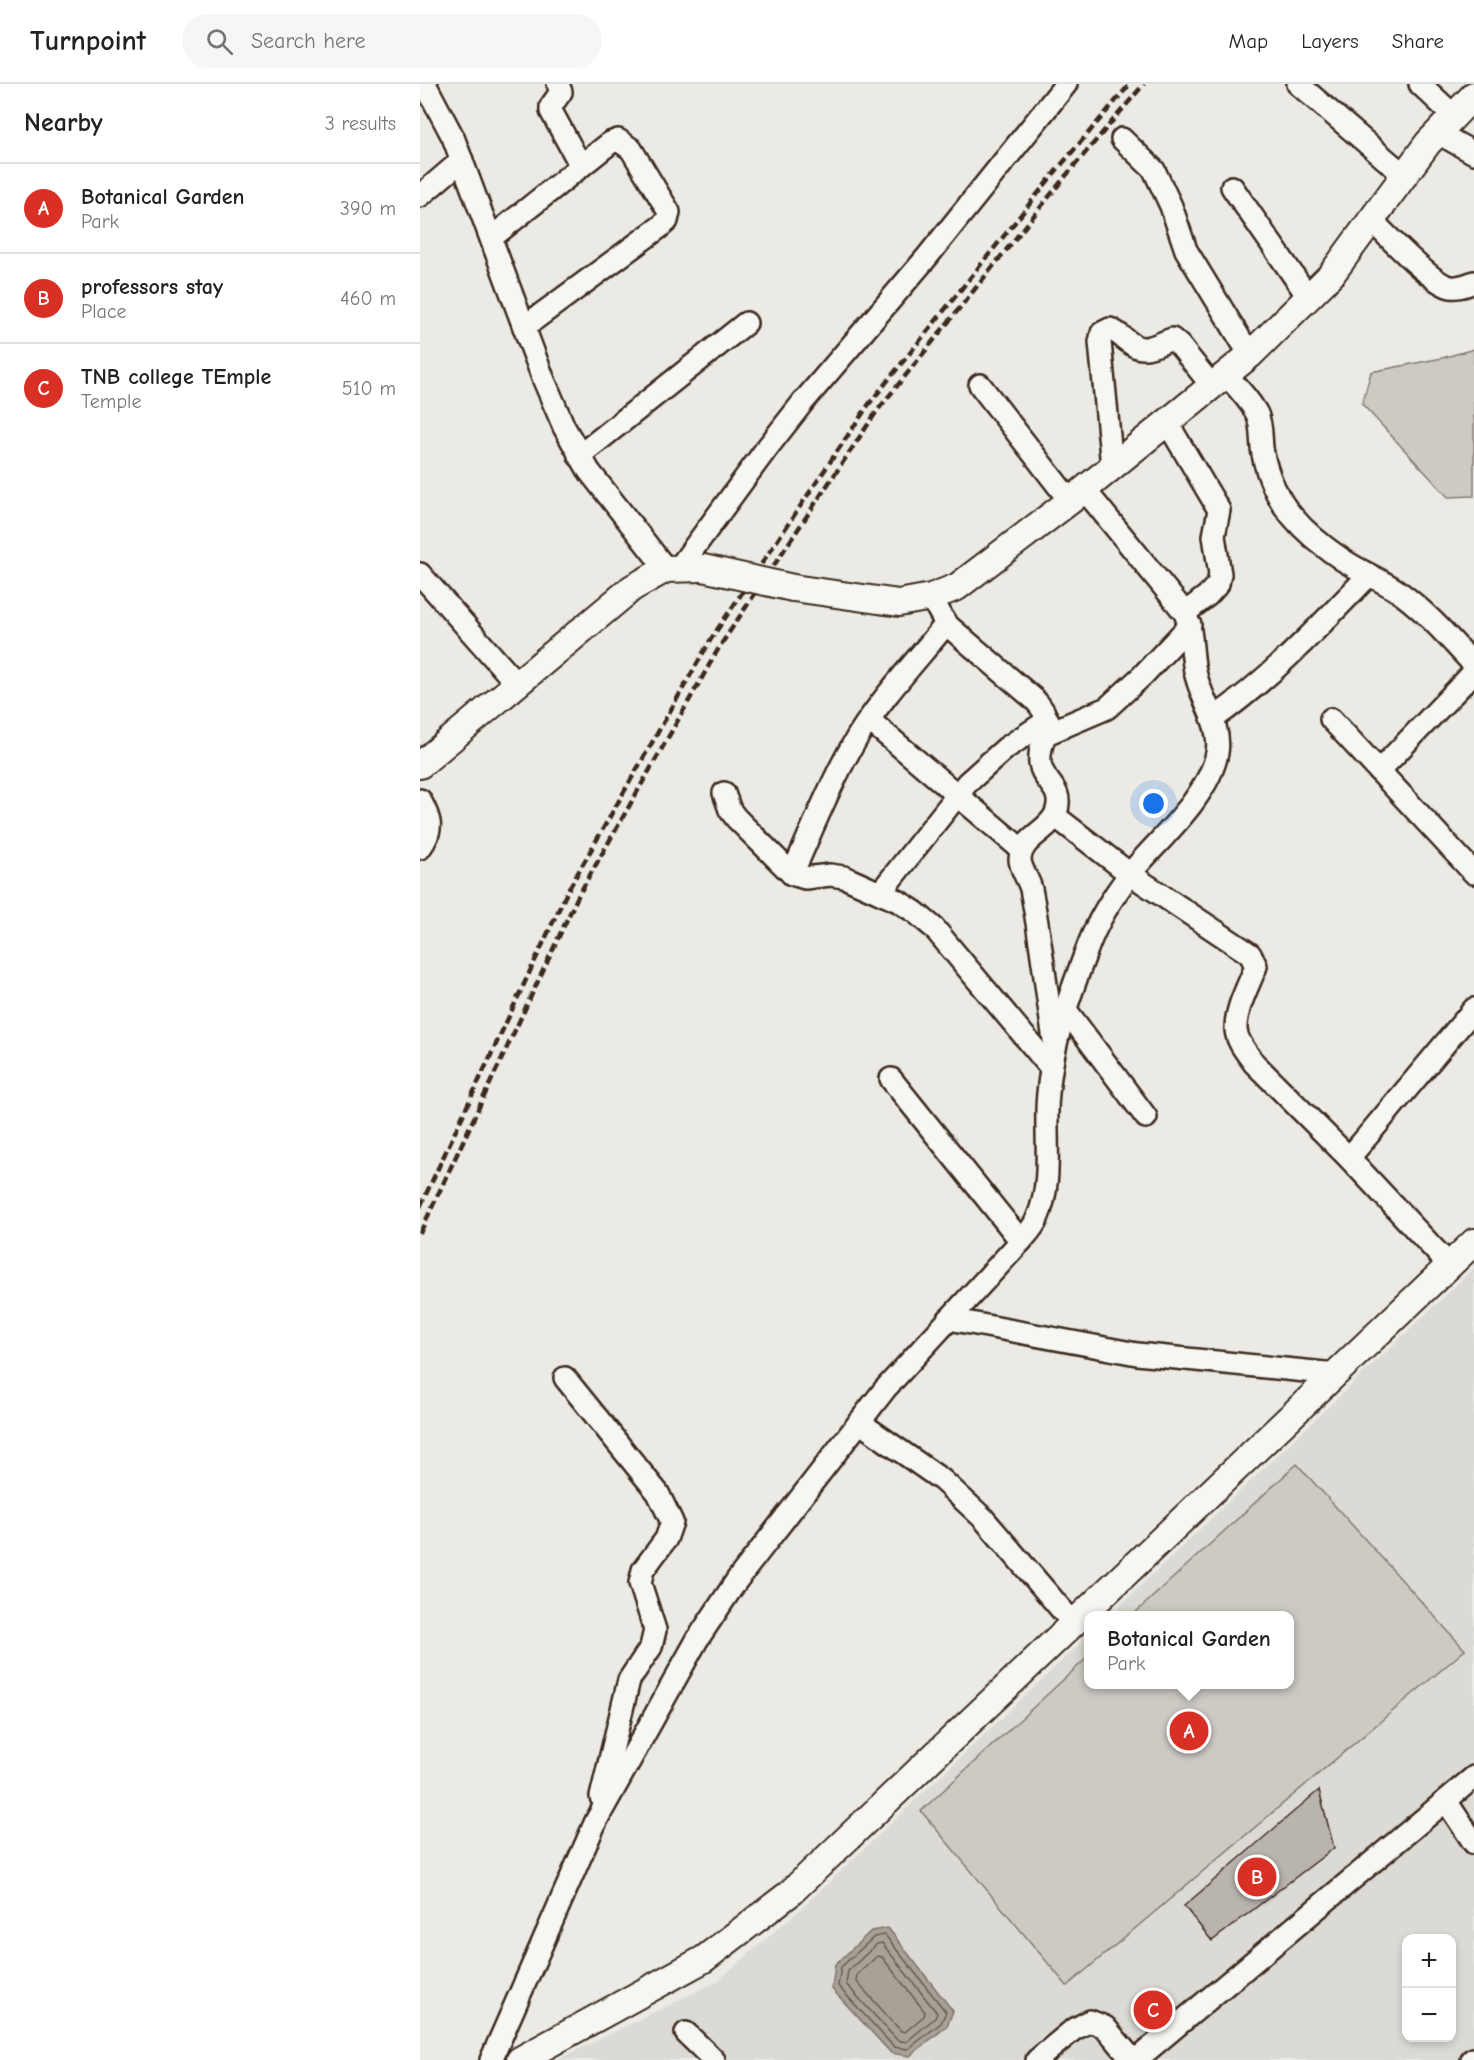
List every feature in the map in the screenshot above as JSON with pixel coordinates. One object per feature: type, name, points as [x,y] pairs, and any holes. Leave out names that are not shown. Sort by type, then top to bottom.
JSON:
[{"type":"main road","points":[[422,759],[632,588],[683,568],[793,588],[899,603],[931,597],[957,587],[1077,495],[1251,355],[1331,275],[1406,176],[1428,143],[1474,94]]},
{"type":"main road","points":[[1086,1611],[1474,1242]]},
{"type":"main road","points":[[520,2060],[704,1959],[789,1894],[1084,1613]]},
{"type":"street","points":[[425,84],[453,137],[543,378],[579,456],[589,471],[683,568],[747,474],[796,411],[927,257],[1066,84]]},
{"type":"street","points":[[1298,84],[1406,176]]},
{"type":"street","points":[[1420,84],[1446,124],[1474,153]]},
{"type":"street","points":[[564,87],[551,106],[551,111],[581,166]]},
{"type":"street","points":[[1122,139],[1154,171],[1167,196],[1186,250],[1251,355]]},
{"type":"street","points":[[490,238],[610,143],[618,140],[625,143],[669,212],[667,221],[524,327]]},
{"type":"street","points":[[420,196],[462,160]]},
{"type":"street","points":[[1232,187],[1309,298]]},
{"type":"street","points":[[1372,220],[1436,281],[1451,287],[1474,282]]},
{"type":"street","points":[[579,456],[746,323]]},
{"type":"street","points":[[1112,467],[1100,342],[1102,333],[1110,328],[1143,349],[1172,339],[1219,380],[1250,403],[1262,432],[1263,454],[1279,499],[1292,516],[1344,561],[1397,591],[1421,609],[1439,625],[1474,665]]},
{"type":"street","points":[[491,2060],[596,1821],[697,1640],[737,1580],[885,1389],[1021,1241],[1037,1220],[1044,1199],[1048,1160],[1047,1110],[1053,1059],[1066,1010],[1099,919],[1130,874],[1199,795],[1212,770],[1217,754],[1218,738],[1195,671],[1188,619],[980,385]]},
{"type":"street","points":[[880,893],[957,794],[1006,748],[1047,727],[1107,708],[1142,676],[1218,584],[1220,568],[1214,537],[1219,510],[1167,422]]},
{"type":"street","points":[[420,574],[516,683]]},
{"type":"street","points":[[1213,719],[1274,672],[1368,575]]},
{"type":"street","points":[[931,597],[946,624],[1043,708],[1047,727],[1040,763],[1043,773],[1058,795],[1059,805],[1055,816],[1022,850],[1020,861],[1031,887],[1053,1059]]},
{"type":"street","points":[[792,873],[845,759],[869,720],[946,624]]},
{"type":"street","points":[[1379,771],[1474,672]]},
{"type":"street","points":[[1331,719],[1474,873]]},
{"type":"street","points":[[869,720],[1022,850]]},
{"type":"street","points":[[724,793],[730,810],[741,824],[792,873],[805,878],[830,875],[844,877],[898,900],[934,928],[1053,1059]]},
{"type":"street","points":[[420,800],[430,823],[429,836],[420,848]]},
{"type":"street","points":[[1055,816],[1130,874],[1250,954],[1256,966],[1238,1015],[1236,1031],[1241,1045],[1254,1063],[1349,1158],[1449,1265]]},
{"type":"street","points":[[1349,1158],[1474,1009]]},
{"type":"street","points":[[1066,1010],[1146,1117]]},
{"type":"street","points":[[891,1079],[1021,1241]]},
{"type":"street","points":[[949,1319],[1137,1354],[1335,1374]]},
{"type":"street","points":[[565,1378],[658,1493],[672,1522],[666,1539],[643,1570],[640,1583],[656,1630],[651,1647],[629,1680],[596,1821]]},
{"type":"street","points":[[859,1422],[942,1480],[983,1518],[1073,1623]]},
{"type":"street","points":[[1037,2060],[1073,2030],[1090,2021],[1105,2027],[1135,2060],[1474,1777]]},
{"type":"street","points":[[1446,1801],[1474,1843]]},
{"type":"street","points":[[686,2033],[714,2060]]},
{"type":"shaded area","points":[[1474,349],[1474,496],[1448,497],[1362,404],[1371,372],[1442,358]]},
{"type":"shaded area","points":[[1474,1268],[1474,2060],[557,2060],[718,1981],[805,1905],[1084,1640],[1084,1689],[1294,1689],[1294,1611],[1114,1611]]},
{"type":"shaded area","points":[[1297,1464],[1465,1650],[1067,1986],[921,1811],[1084,1661],[1084,1689],[1294,1689],[1294,1611],[1137,1611]]},
{"type":"water","points":[[888,1928],[953,2011],[947,2026],[910,2056],[891,2053],[832,1989],[835,1965],[871,1931]]},
{"type":"building","points":[[1319,1790],[1334,1848],[1212,1941],[1184,1906]]},
{"type":"railway","points":[[420,1207],[567,892],[711,639],[869,404],[1056,171],[1130,84]]},
{"type":"railway","points":[[420,1233],[577,898],[720,646],[877,411],[1064,178],[1144,84]]},
{"type":"place","name":"Botanical Garden","points":[[1189,1731]]},
{"type":"place","name":"professors stay","points":[[1257,1877]]},
{"type":"place","name":"TNB college TEmple","points":[[1153,2010]]}]
